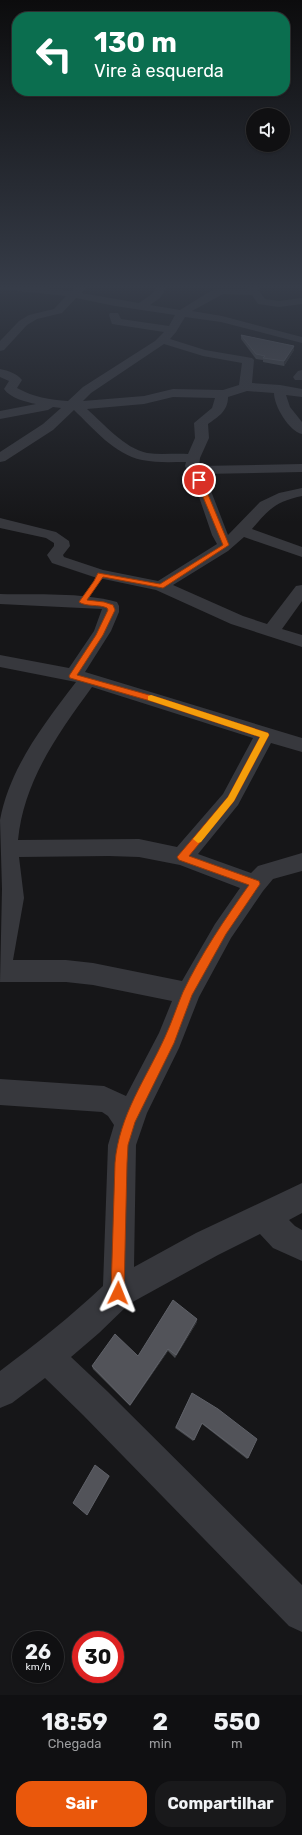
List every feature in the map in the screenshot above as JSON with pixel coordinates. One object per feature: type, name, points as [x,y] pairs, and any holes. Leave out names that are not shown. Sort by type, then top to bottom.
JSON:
[{"type":"street","points":[[0,458],[48,427],[74,405],[87,390],[126,364]]},
{"type":"street","points":[[245,387],[248,364]]},
{"type":"street","points":[[0,373],[9,375],[16,380],[5,392],[57,405]]},
{"type":"street","points":[[0,415],[57,405],[144,400],[164,394],[221,393],[240,390],[245,387],[280,389],[302,393]]},
{"type":"street","points":[[280,389],[279,400],[302,430]]},
{"type":"street","points":[[221,393],[221,407],[201,423],[202,438],[193,464],[226,545]]},
{"type":"street","points":[[74,405],[122,446],[133,453],[193,464],[302,468]]},
{"type":"street","points":[[161,586],[226,545],[242,531],[265,505],[284,496],[302,492]]},
{"type":"street","points":[[0,523],[51,535],[61,541],[62,546],[54,555],[58,560],[100,574],[161,586],[212,610],[302,641]]},
{"type":"street","points":[[242,531],[302,552]]},
{"type":"street","points":[[82,602],[97,582],[100,574]]},
{"type":"street","points":[[271,631],[302,590]]},
{"type":"street","points":[[0,599],[104,604],[111,606],[112,610],[80,678],[31,759],[22,777],[12,808],[7,836],[8,864],[13,889],[12,905],[0,964]]},
{"type":"street","points":[[0,660],[34,665],[157,700],[265,735],[302,745]]},
{"type":"street","points":[[182,857],[231,799],[265,735]]},
{"type":"street","points":[[8,849],[109,847],[139,848],[182,857],[255,884]]},
{"type":"street","points":[[118,1293],[122,1145],[136,1105],[170,1039],[188,993],[223,931],[255,884],[266,872],[302,862]]},
{"type":"street","points":[[0,971],[66,971],[93,974],[188,993]]},
{"type":"street","points":[[0,1092],[104,1099],[118,1106],[129,1122]]},
{"type":"street","points":[[0,1391],[46,1357],[88,1322],[118,1293],[207,1244],[302,1198]]},
{"type":"street","points":[[264,1216],[284,1237],[302,1246]]},
{"type":"street","points":[[46,1357],[82,1388],[173,1482],[263,1570],[302,1612]]},
{"type":"building","points":[[173,1300],[197,1319],[176,1355],[168,1349],[130,1405],[92,1366],[115,1334],[138,1356]]},
{"type":"building","points":[[192,1393],[218,1409],[257,1439],[248,1458],[202,1423],[194,1440],[176,1427]]},
{"type":"building","points":[[95,1465],[109,1476],[87,1515],[73,1503]]},
{"type":"slow traffic","points":[[151,698],[265,735],[231,799],[198,839]]},
{"type":"route","points":[[118,1293],[122,1145],[129,1122],[136,1105],[170,1039],[188,993],[223,931],[255,884],[182,857],[231,799],[265,735],[157,700],[73,676],[100,635],[112,610],[111,606],[104,604],[82,602],[97,582],[100,574],[161,586],[213,555],[226,545],[220,535],[199,480]]}]
